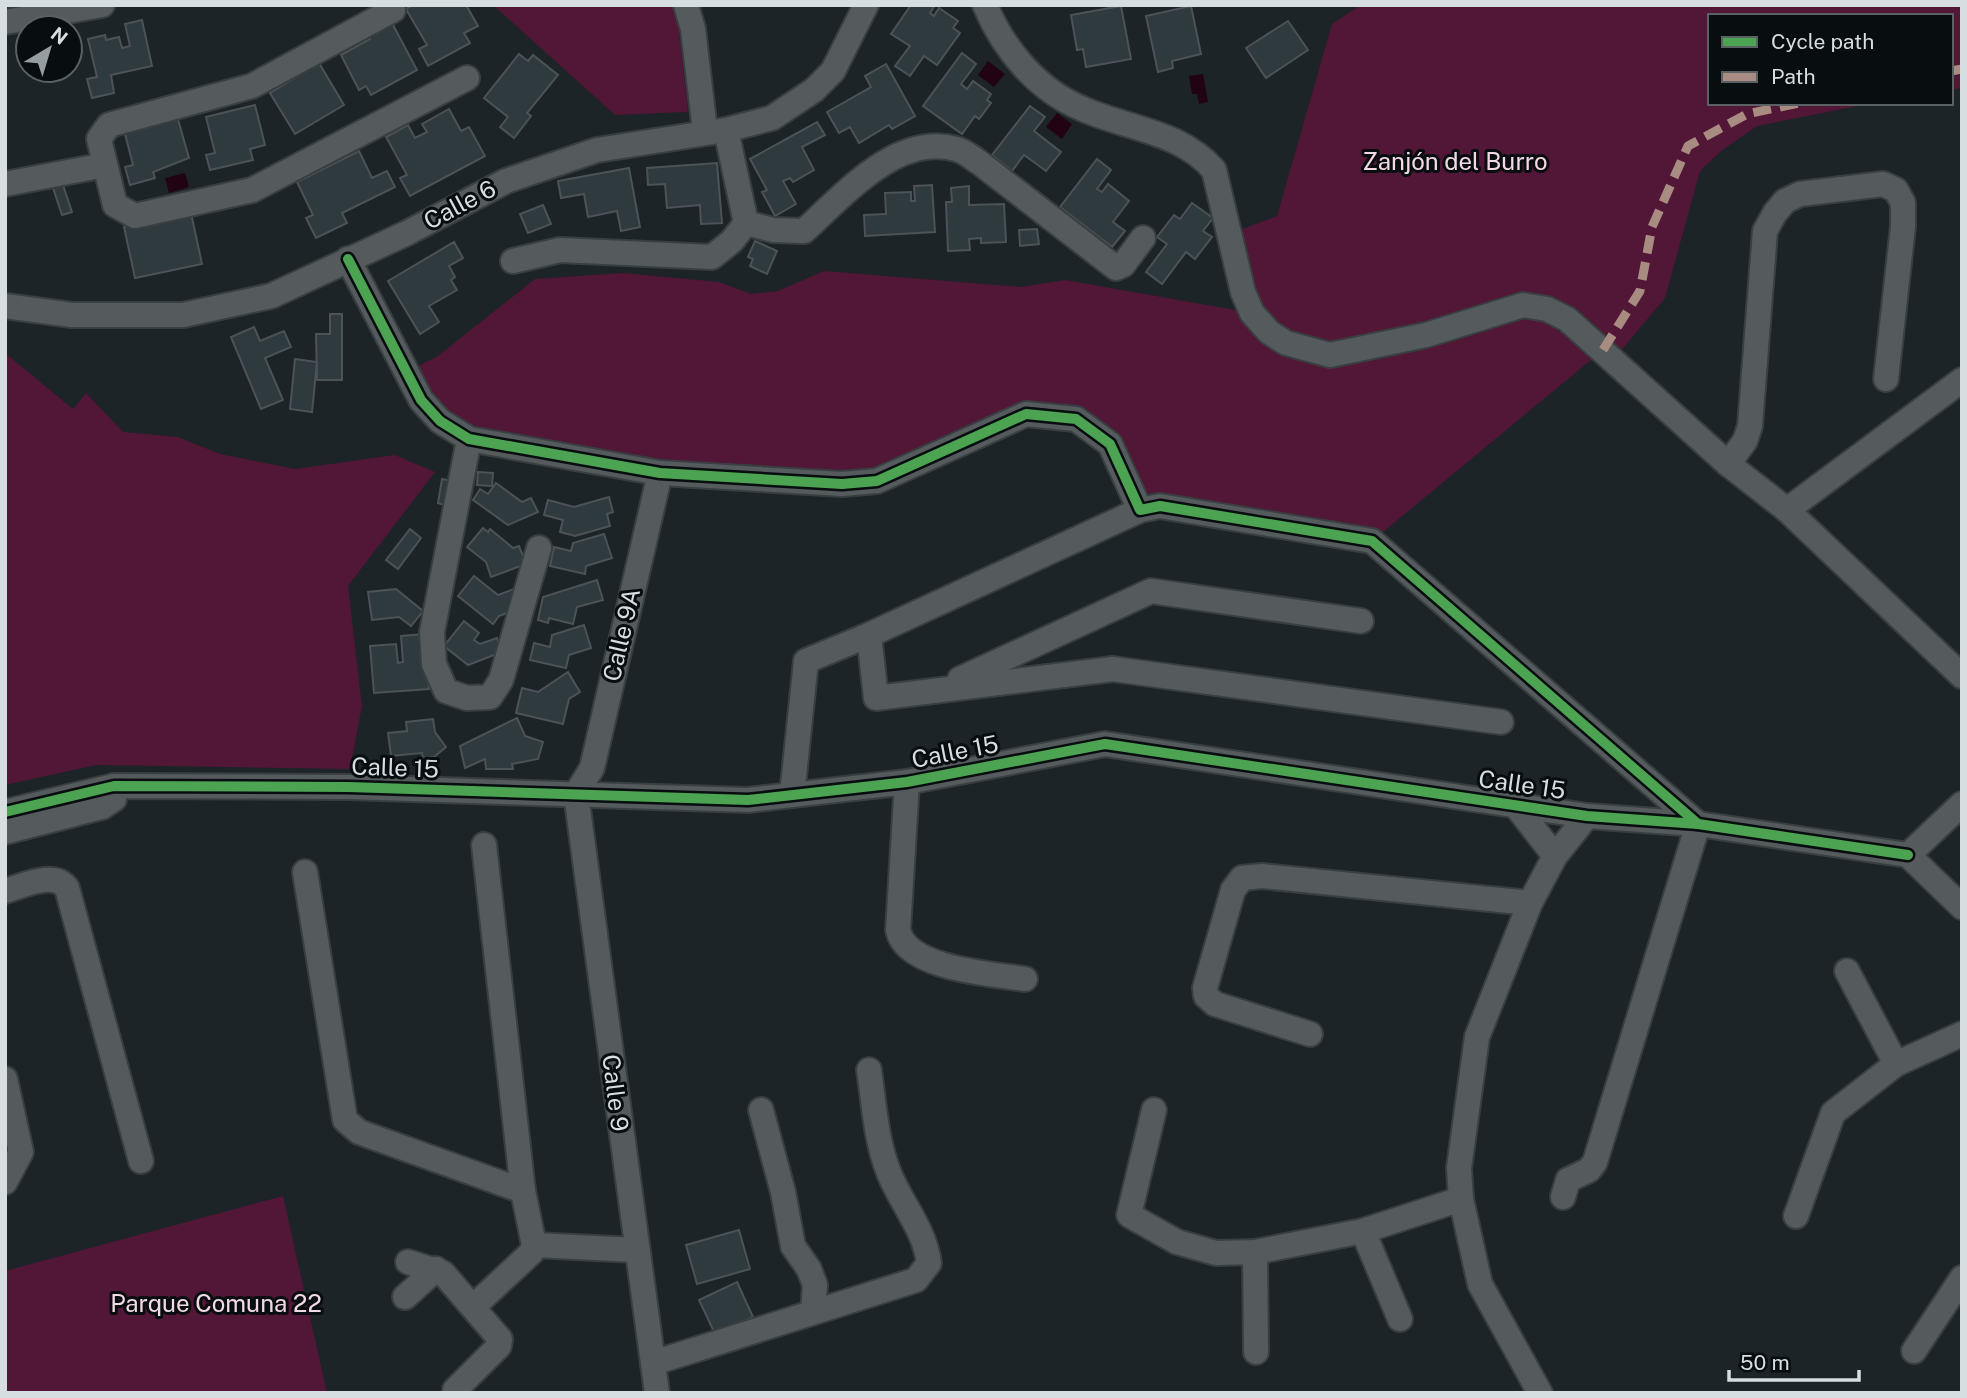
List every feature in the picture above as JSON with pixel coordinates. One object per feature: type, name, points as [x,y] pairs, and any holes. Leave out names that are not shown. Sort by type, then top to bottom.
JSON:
[{"type":"street","points":[[5,22],[102,5]]},
{"type":"street","points":[[686,5],[716,130],[746,223]]},
{"type":"street","name":"Calle 6","points":[[5,306],[72,315],[183,315],[271,296],[348,258],[407,233],[506,181],[597,150],[772,118],[814,90],[833,71],[866,5]]},
{"type":"street","points":[[985,5],[1012,56],[1043,84],[1081,109],[1191,148],[1214,170],[1243,292],[1252,313],[1269,332],[1286,343],[1330,355],[1426,335],[1522,305],[1546,309],[1567,319],[1728,464],[1787,510],[1962,676]]},
{"type":"street","points":[[393,10],[252,86],[109,125],[99,139],[115,205],[135,216],[252,190],[467,78]]},
{"type":"street","points":[[746,223],[773,230],[804,231],[869,174],[903,153],[937,145],[959,149],[970,156],[1116,268],[1123,265],[1143,238]]},
{"type":"street","points":[[5,184],[105,165]]},
{"type":"street","points":[[1728,464],[1745,441],[1750,426],[1765,231],[1785,201],[1800,194],[1883,184],[1896,190],[1903,203],[1903,226],[1886,379]]},
{"type":"street","points":[[513,261],[560,250],[712,257],[732,241],[746,223]]},
{"type":"street","points":[[348,258],[421,400],[440,421],[469,439],[660,473],[842,484],[877,481],[1026,414],[1076,419],[1110,444],[1140,510]]},
{"type":"street","points":[[1787,510],[1962,380]]},
{"type":"street","points":[[469,439],[432,632],[434,664],[446,691],[467,698],[490,697],[501,680],[539,548]]},
{"type":"street","name":"Calle 9A","points":[[576,794],[592,768],[660,473]]},
{"type":"street","points":[[792,794],[806,661],[869,635],[1140,510],[1160,506],[1372,541],[1698,824],[1595,1162],[1589,1170],[1568,1180],[1563,1198]]},
{"type":"street","points":[[940,688],[1151,591],[1361,621]]},
{"type":"street","points":[[869,635],[876,698],[940,688],[1113,670],[1501,722]]},
{"type":"street","name":"Calle 15","points":[[5,812],[114,786],[349,787],[748,800],[907,782],[1105,744],[1587,816],[1698,824],[1908,855]]},
{"type":"street","points":[[907,782],[898,930],[900,940],[908,949],[958,969],[1025,979]]},
{"type":"street","points":[[5,832],[102,807],[114,799],[114,786]]},
{"type":"street","name":"Calle 9","points":[[576,794],[657,1393]]},
{"type":"street","points":[[1962,804],[1908,855],[1962,907]]},
{"type":"street","points":[[1516,806],[1555,856]]},
{"type":"street","points":[[1539,1393],[1480,1283],[1461,1199],[1459,1168],[1477,1037],[1530,903],[1555,856],[1587,816]]},
{"type":"street","points":[[473,1307],[531,1253],[534,1245],[523,1191],[484,845]]},
{"type":"street","points":[[305,872],[345,1120],[359,1132],[523,1191]]},
{"type":"street","points":[[1310,1034],[1214,1004],[1206,996],[1205,988],[1233,890],[1242,878],[1262,876],[1530,903]]},
{"type":"street","points":[[5,891],[53,878],[62,881],[67,888],[141,1161]]},
{"type":"street","points":[[1847,971],[1896,1064]]},
{"type":"street","points":[[1796,1216],[1833,1113],[1896,1064],[1962,1034]]},
{"type":"street","points":[[653,1363],[916,1280],[929,1263],[926,1240],[889,1173],[880,1143],[869,1070]]},
{"type":"street","points":[[5,1079],[20,1152],[5,1182]]},
{"type":"street","points":[[761,1110],[783,1192],[793,1246],[816,1285],[813,1312]]},
{"type":"street","points":[[1154,1110],[1129,1215],[1177,1242],[1216,1253],[1255,1251],[1363,1231],[1461,1199]]},
{"type":"street","points":[[1363,1231],[1400,1319]]},
{"type":"street","points":[[534,1245],[636,1250]]},
{"type":"street","points":[[1255,1251],[1256,1352]]},
{"type":"street","points":[[408,1262],[436,1269],[473,1307],[501,1343],[455,1390]]},
{"type":"street","points":[[405,1297],[436,1269]]},
{"type":"street","points":[[1914,1351],[1962,1278]]},
{"type":"green space","points":[[493,5],[676,5],[688,112],[615,115]]},
{"type":"green space","name":"Zanjón del Burro","points":[[1361,5],[1962,5],[1962,88],[1953,90],[1953,14],[1708,14],[1708,105],[1863,105],[1757,126],[1721,151],[1700,171],[1665,298],[1613,360],[1603,350],[1372,541],[1140,510],[1110,444],[1026,414],[842,484],[469,439],[407,372],[438,356],[535,279],[623,273],[719,282],[751,294],[778,291],[824,271],[1022,287],[1065,280],[1252,313],[1229,234],[1277,216],[1332,24]]},
{"type":"green space","points":[[5,353],[73,409],[86,393],[123,432],[178,437],[220,454],[295,469],[395,455],[435,472],[348,586],[362,706],[350,769],[96,765],[5,785]]},
{"type":"green space","name":"Parque Comuna 22","points":[[283,1196],[327,1393],[5,1393],[5,1271]]},
{"type":"shaded area","points":[[988,61],[1005,74],[994,87],[978,75]]},
{"type":"shaded area","points":[[1203,74],[1208,102],[1199,104],[1197,94],[1192,94],[1189,76]]},
{"type":"shaded area","points":[[1057,113],[1072,124],[1062,139],[1046,127]]},
{"type":"shaded area","points":[[185,173],[189,187],[169,193],[165,178]]},
{"type":"building","points":[[413,5],[466,5],[478,26],[464,33],[470,43],[428,66],[419,49],[427,45],[406,9]]},
{"type":"building","points":[[911,5],[935,5],[930,13],[934,16],[939,8],[958,21],[953,28],[960,33],[937,65],[924,56],[910,76],[895,66],[910,46],[891,34]]},
{"type":"building","points":[[1121,6],[1131,59],[1086,67],[1083,49],[1077,50],[1071,15]]},
{"type":"building","points":[[1191,6],[1201,54],[1172,61],[1173,68],[1158,72],[1146,16]]},
{"type":"building","points":[[142,20],[152,66],[111,75],[114,93],[92,98],[87,79],[97,77],[88,39],[105,35],[106,40],[119,37],[122,48],[130,46],[125,24]]},
{"type":"building","points":[[1288,21],[1308,50],[1266,78],[1246,48]]},
{"type":"building","points":[[392,23],[417,70],[371,95],[366,86],[359,90],[341,55],[370,39],[367,36]]},
{"type":"building","points":[[962,53],[976,64],[961,84],[967,89],[973,81],[991,94],[987,100],[991,103],[979,119],[975,116],[962,134],[923,106]]},
{"type":"building","points":[[519,54],[528,61],[533,55],[558,75],[527,113],[531,116],[514,138],[500,127],[508,117],[484,98]]},
{"type":"building","points":[[319,63],[344,105],[295,134],[270,93]]},
{"type":"building","points":[[886,64],[915,116],[892,129],[889,125],[859,143],[850,127],[839,133],[827,112],[871,87],[865,76]]},
{"type":"building","points":[[255,105],[265,145],[250,149],[253,160],[210,170],[206,155],[215,153],[206,117]]},
{"type":"building","points":[[1030,106],[1045,117],[1034,131],[1061,152],[1046,171],[1024,155],[1012,171],[992,155]]},
{"type":"building","points":[[449,109],[461,131],[469,127],[485,156],[410,196],[400,178],[407,175],[386,137],[408,125],[415,138],[427,132],[422,124]]},
{"type":"building","points":[[177,116],[189,158],[153,172],[155,178],[130,185],[125,167],[133,165],[124,130]]},
{"type":"building","points":[[817,122],[825,135],[802,147],[814,170],[793,182],[790,178],[783,181],[796,204],[775,216],[762,192],[767,190],[750,159]]},
{"type":"building","points":[[359,151],[372,178],[387,171],[395,187],[342,213],[347,223],[316,238],[306,218],[313,215],[297,182]]},
{"type":"building","points":[[1097,159],[1111,170],[1097,189],[1102,192],[1108,184],[1129,201],[1113,222],[1125,231],[1112,247],[1060,207]]},
{"type":"building","points":[[717,163],[722,223],[701,224],[700,205],[667,208],[665,184],[648,185],[647,168]]},
{"type":"building","points":[[629,168],[640,227],[621,231],[617,211],[588,217],[584,194],[561,198],[558,181]]},
{"type":"building","points":[[62,182],[72,212],[62,215],[52,185]]},
{"type":"building","points":[[932,185],[935,232],[865,236],[864,215],[886,214],[885,193],[911,192],[911,201],[915,201],[914,186]]},
{"type":"building","points":[[969,186],[969,205],[1004,204],[1006,242],[981,243],[981,238],[969,239],[970,250],[948,251],[946,202],[952,202],[951,188]]},
{"type":"building","points":[[1192,203],[1213,218],[1203,231],[1212,237],[1195,259],[1186,252],[1162,284],[1146,272],[1167,244],[1157,237],[1174,215],[1180,219]]},
{"type":"building","points":[[543,205],[551,224],[528,233],[520,214]]},
{"type":"building","points":[[191,213],[202,264],[135,278],[124,227]]},
{"type":"building","points":[[1037,229],[1039,244],[1020,246],[1019,230]]},
{"type":"building","points":[[755,241],[777,251],[767,274],[750,266],[753,259],[748,257]]},
{"type":"building","points":[[454,242],[463,258],[449,266],[455,277],[451,280],[457,290],[429,306],[439,322],[420,334],[388,281]]},
{"type":"building","points":[[330,314],[342,314],[342,380],[317,380],[316,334],[330,334]]},
{"type":"building","points":[[254,327],[260,341],[284,331],[291,347],[265,358],[283,400],[261,409],[231,337]]},
{"type":"building","points":[[295,359],[317,362],[312,412],[290,409]]},
{"type":"building","points":[[478,472],[493,473],[492,486],[477,485]]},
{"type":"building","points":[[442,479],[451,481],[444,505],[438,503]]},
{"type":"building","points":[[496,483],[522,502],[531,498],[538,512],[508,525],[473,500],[480,489],[488,494]]},
{"type":"building","points":[[609,497],[613,512],[607,514],[610,526],[575,536],[560,532],[563,520],[544,515],[548,500],[574,507]]},
{"type":"building","points":[[483,528],[488,532],[490,529],[513,548],[519,546],[526,564],[491,577],[486,562],[467,547]]},
{"type":"building","points":[[410,529],[421,538],[398,569],[386,560]]},
{"type":"building","points":[[604,534],[612,558],[586,566],[585,574],[550,566],[554,547],[571,551],[573,543]]},
{"type":"building","points":[[474,576],[498,595],[514,589],[517,596],[515,610],[499,616],[493,624],[458,596]]},
{"type":"building","points":[[597,580],[603,600],[577,607],[573,624],[549,618],[548,623],[538,620],[543,597]]},
{"type":"building","points":[[396,589],[423,611],[411,626],[399,617],[372,620],[368,592]]},
{"type":"building","points":[[464,621],[479,633],[474,640],[480,644],[497,638],[502,652],[468,665],[444,646]]},
{"type":"building","points":[[584,625],[591,648],[569,655],[566,668],[530,660],[534,643],[550,647],[552,635]]},
{"type":"building","points":[[424,634],[429,689],[374,693],[370,646],[396,644],[398,663],[403,662],[401,636]]},
{"type":"building","points":[[568,672],[580,692],[569,699],[563,724],[516,713],[522,688],[538,692]]},
{"type":"building","points":[[517,718],[525,736],[543,742],[538,759],[512,764],[513,769],[486,769],[485,759],[465,768],[460,746]]},
{"type":"building","points":[[433,719],[435,732],[446,747],[434,757],[423,758],[422,753],[391,756],[388,733],[407,731],[406,722]]},
{"type":"building","points":[[739,1230],[750,1269],[697,1284],[686,1245]]},
{"type":"building","points":[[737,1282],[753,1317],[715,1334],[699,1300]]},
{"type":"marked path","points":[[1953,71],[1962,69]]},
{"type":"marked path","points":[[1603,350],[1640,291],[1652,227],[1688,146],[1747,114],[1790,105]]},
{"type":"cycle path","points":[[348,259],[421,400],[440,421],[469,439],[660,473],[842,484],[877,481],[1026,414],[1076,419],[1110,444],[1140,510],[1160,506],[1372,541],[1698,824]]},
{"type":"cycle path","points":[[5,812],[114,786],[349,787],[748,800],[907,782],[1105,744],[1587,816],[1698,824],[1908,855]]}]
